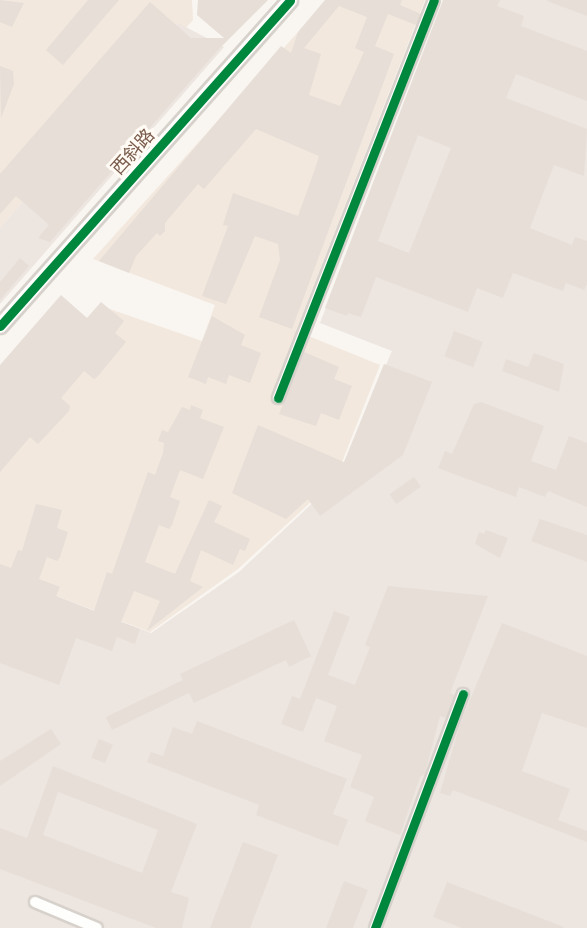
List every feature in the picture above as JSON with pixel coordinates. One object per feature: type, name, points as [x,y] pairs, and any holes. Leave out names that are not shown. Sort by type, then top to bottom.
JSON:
[{"type":"street","name":"西斜路","points":[[0,326],[290,0]]},
{"type":"street","points":[[278,398],[434,0]]},
{"type":"street","points":[[375,928],[463,694]]},
{"type":"street","points":[[35,902],[97,928]]},
{"type":"shaded area","points":[[0,0],[192,0],[193,20],[185,29],[178,23],[0,228]]},
{"type":"shaded area","points":[[327,0],[425,0],[296,331],[380,365],[335,480],[238,569],[150,632],[0,574],[0,420],[101,306],[202,341],[215,305],[93,259]]},
{"type":"shaded area","points":[[445,0],[587,0],[587,928],[0,928],[0,574],[151,633],[239,572],[336,481],[392,351],[320,323]]},
{"type":"shaded area","points":[[178,23],[224,47],[0,304],[0,228]]},
{"type":"building","points":[[0,0],[24,3],[12,27],[0,22]]},
{"type":"building","points":[[88,0],[119,0],[63,65],[46,50]]},
{"type":"building","points":[[198,0],[268,0],[217,51],[50,242],[38,238],[49,225],[16,196],[0,214],[0,174],[150,2],[191,38],[224,38],[197,15]]},
{"type":"building","points":[[325,0],[402,0],[400,5],[421,14],[416,25],[388,14],[375,46],[394,54],[292,329],[259,317],[280,260],[278,244],[255,236],[226,304],[202,296],[228,226],[223,225],[233,193],[298,216],[315,169],[319,156],[256,129],[204,189],[198,184],[165,223],[165,231],[160,236],[157,233],[136,256],[129,273],[99,261],[281,46],[291,53],[298,32]],"holes":[[[339,6],[367,17],[355,48],[364,52],[340,106],[309,95],[321,54],[304,48]]]},
{"type":"building","points":[[443,0],[500,0],[497,6],[524,16],[521,26],[587,51],[587,101],[516,74],[506,98],[587,129],[584,176],[554,165],[530,228],[572,245],[575,237],[587,241],[587,284],[584,290],[566,283],[563,291],[513,273],[503,298],[477,288],[468,312],[376,277],[361,317],[348,313],[347,316],[325,308]],"holes":[[[418,135],[451,148],[409,253],[378,241]]]},
{"type":"building","points":[[587,0],[587,16],[547,1]]},
{"type":"building","points":[[0,66],[13,71],[14,84],[1,118]]},
{"type":"building","points":[[20,258],[29,266],[0,300],[0,282]]},
{"type":"building","points":[[61,295],[87,318],[101,302],[124,321],[115,333],[126,342],[94,379],[84,371],[61,398],[70,406],[69,411],[38,444],[30,437],[0,472],[0,365]]},
{"type":"building","points":[[212,316],[245,335],[241,345],[261,353],[250,383],[229,375],[226,384],[208,377],[206,384],[188,377]]},
{"type":"building","points":[[454,331],[483,342],[473,367],[444,356]]},
{"type":"building","points":[[304,352],[339,367],[334,379],[352,386],[339,420],[321,413],[316,426],[279,414]]},
{"type":"building","points":[[534,353],[564,364],[559,392],[502,371],[506,359],[528,367]]},
{"type":"building","points":[[384,364],[432,382],[403,455],[320,516],[308,499],[286,519],[232,493],[258,425],[344,462]]},
{"type":"building","points":[[481,402],[544,426],[531,461],[556,470],[569,436],[587,443],[587,507],[548,491],[545,497],[519,487],[516,497],[438,468],[445,451],[452,454],[474,404]]},
{"type":"building","points":[[191,405],[203,410],[200,418],[224,427],[203,479],[180,470],[170,497],[180,501],[172,525],[169,529],[159,525],[145,562],[175,574],[209,500],[222,506],[214,522],[250,539],[245,551],[240,549],[233,565],[201,550],[190,581],[203,587],[147,631],[160,601],[134,591],[121,622],[140,629],[135,644],[117,637],[112,651],[76,638],[59,685],[0,663],[0,564],[11,568],[18,550],[22,551],[36,504],[62,510],[57,528],[68,532],[60,557],[57,561],[47,557],[39,579],[60,587],[56,596],[94,611],[107,572],[112,574],[148,472],[155,475],[163,453],[164,443],[158,441],[162,430],[168,432],[182,407],[190,410]]},
{"type":"building","points":[[414,477],[421,487],[396,504],[389,494]]},
{"type":"building","points":[[540,519],[587,535],[587,562],[531,541]]},
{"type":"building","points":[[486,530],[508,538],[500,558],[475,544],[479,532],[484,534]]},
{"type":"building","points":[[388,586],[488,596],[450,693],[455,695],[446,718],[440,716],[425,774],[420,777],[400,835],[365,821],[374,797],[350,787],[362,755],[324,741],[337,706],[316,698],[303,732],[281,724],[292,696],[300,699],[334,611],[350,617],[328,675],[355,685],[370,647],[365,645]]},
{"type":"building","points":[[294,620],[311,656],[289,667],[286,660],[194,703],[189,693],[112,730],[106,717],[183,680],[180,674]]},
{"type":"building","points":[[502,623],[587,656],[587,728],[542,713],[522,771],[570,789],[558,820],[587,831],[587,842],[453,790],[450,796],[440,793],[460,724]]},
{"type":"building","points":[[197,721],[347,779],[333,814],[348,820],[338,846],[256,815],[259,805],[147,762],[151,752],[163,756],[173,727],[192,734]]},
{"type":"building","points":[[51,729],[61,744],[0,786],[0,761]]},
{"type":"building","points":[[99,739],[113,745],[105,763],[91,757]]},
{"type":"building","points":[[53,766],[197,824],[171,892],[189,898],[182,928],[156,928],[0,869],[0,828],[27,838]],"holes":[[[58,792],[158,830],[142,873],[43,835]]]},
{"type":"building","points":[[243,842],[278,855],[250,928],[210,928]]},
{"type":"building","points":[[344,881],[368,890],[353,928],[326,928]]},
{"type":"building","points":[[447,882],[564,928],[462,928],[433,917]]},
{"type":"cycle path","points":[[0,326],[290,0]]},
{"type":"cycle path","points":[[278,398],[434,0]]},
{"type":"cycle path","points":[[375,928],[463,694]]}]
